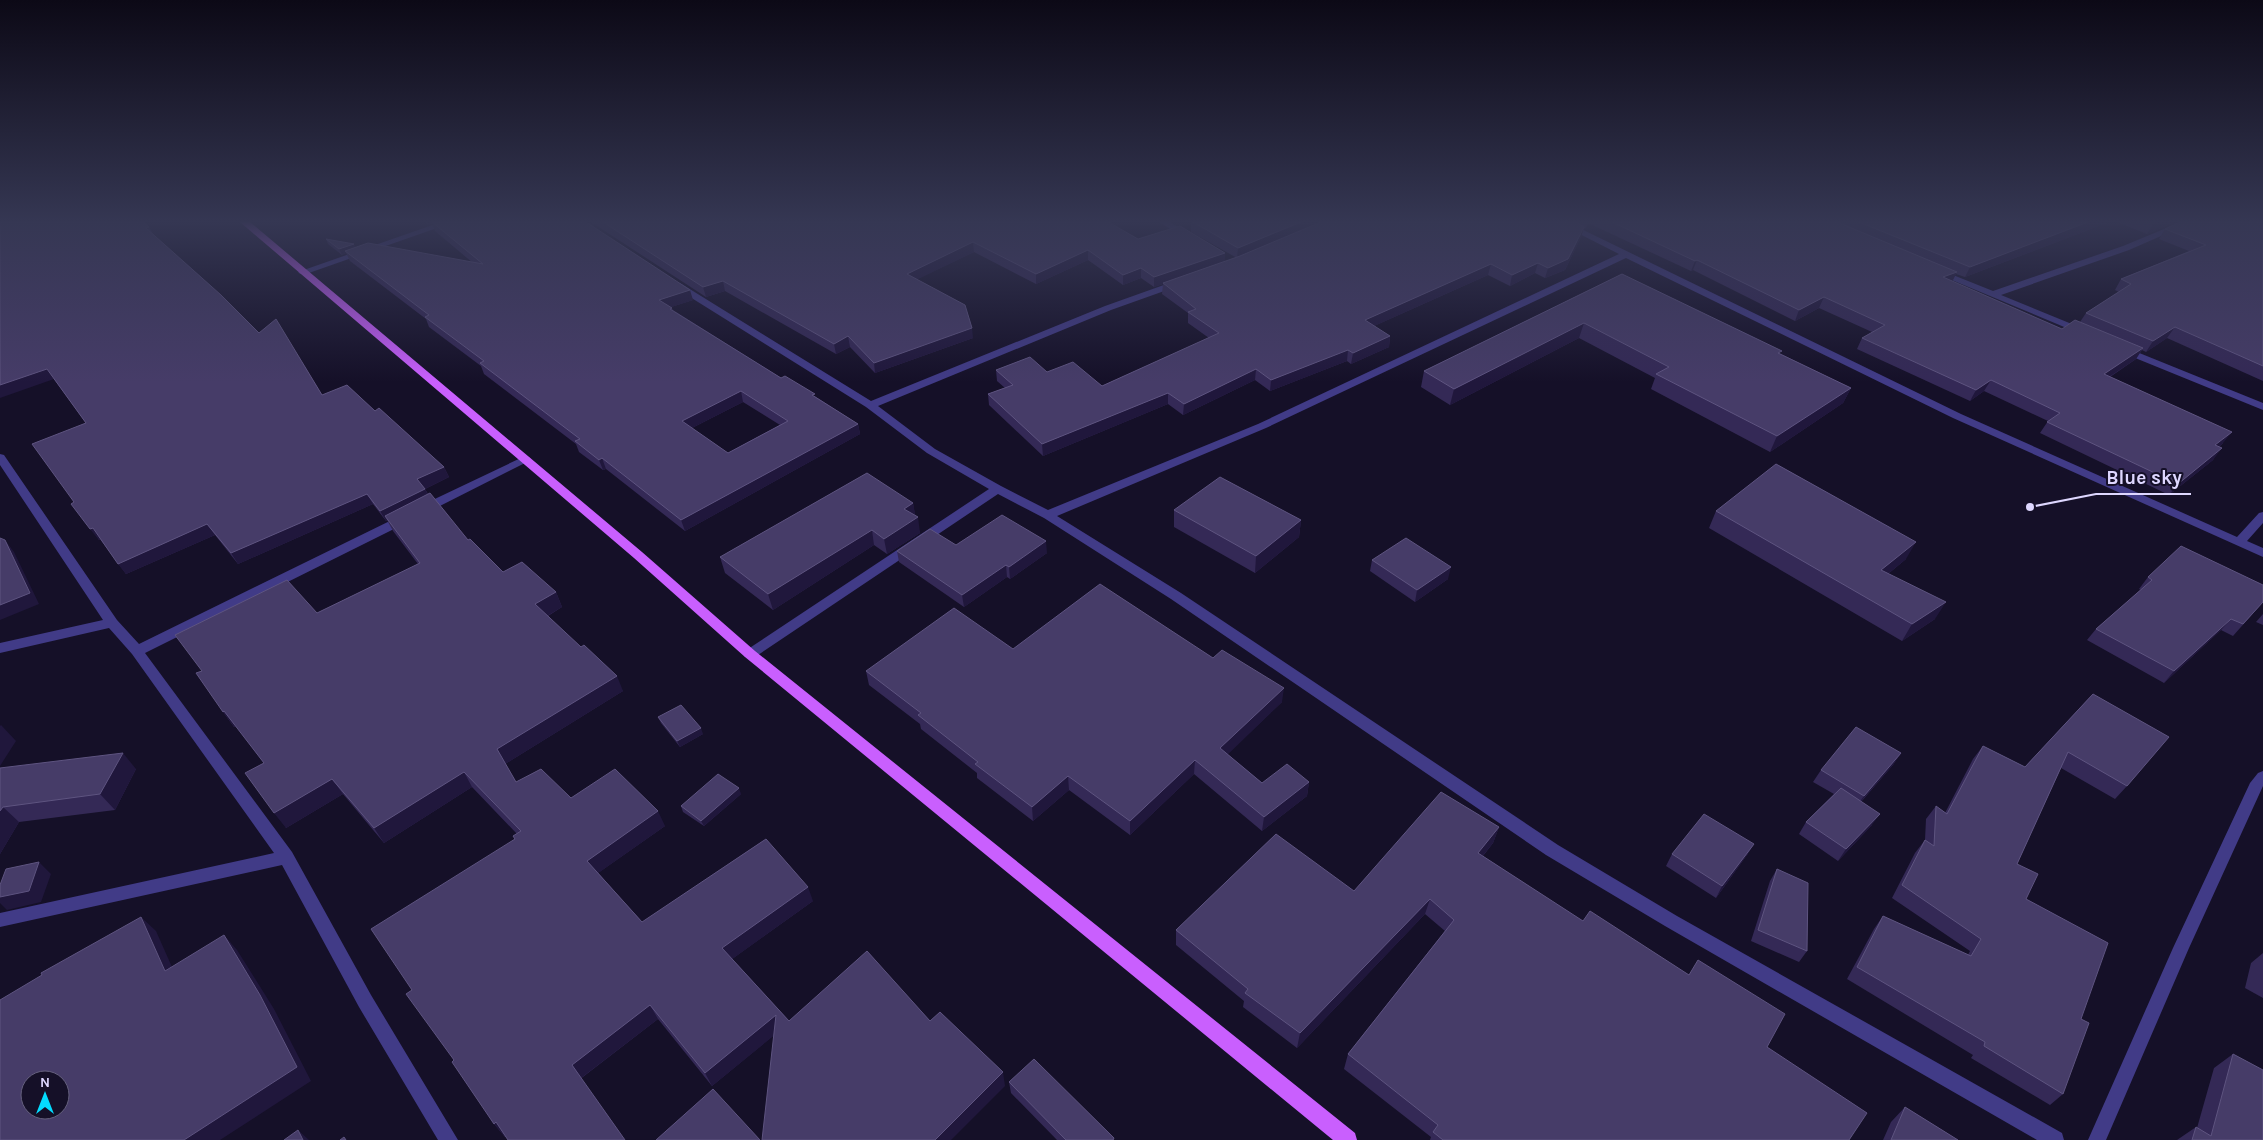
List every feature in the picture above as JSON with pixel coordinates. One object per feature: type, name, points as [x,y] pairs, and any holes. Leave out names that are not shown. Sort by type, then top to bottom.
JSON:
[{"type":"main road","points":[[307,275],[638,555],[750,654],[1348,1140]]},
{"type":"street","points":[[1048,515],[1262,426],[1581,275]]},
{"type":"street","points":[[1669,275],[1957,416],[2263,553]]},
{"type":"street","points":[[1947,275],[2092,336]]},
{"type":"street","points":[[1994,294],[2048,275]]},
{"type":"street","points":[[870,405],[1108,308],[1190,279]]},
{"type":"street","points":[[670,280],[870,405],[931,451],[997,489],[1048,515],[1300,678],[1552,850],[1680,926],[2055,1140]]},
{"type":"street","points":[[2110,344],[2263,407]]},
{"type":"street","points":[[0,457],[112,623],[137,651],[286,857],[365,1001],[449,1140]]},
{"type":"street","points":[[137,651],[525,459]]},
{"type":"street","points":[[750,654],[997,489]]},
{"type":"street","points":[[2239,542],[2263,516]]},
{"type":"street","points":[[0,648],[112,623]]},
{"type":"street","points":[[2097,1140],[2185,939],[2257,783],[2263,777]]},
{"type":"street","points":[[0,920],[286,857]]},
{"type":"building","points":[[0,275],[199,275],[259,333],[276,319],[322,395],[347,385],[375,411],[379,408],[444,467],[417,479],[425,489],[380,511],[367,494],[231,553],[207,524],[118,564],[93,528],[90,529],[71,504],[74,502],[32,444],[86,423],[47,369],[0,385]]},
{"type":"building","points":[[377,275],[667,275],[690,290],[659,300],[672,308],[670,309],[781,378],[785,376],[815,394],[812,395],[858,424],[681,520],[602,458],[599,460],[575,441],[580,439],[480,363],[484,361],[425,317],[429,315]],"holes":[[[741,391],[788,421],[728,453],[682,421]]]},
{"type":"building","points":[[685,275],[909,275],[965,305],[972,328],[874,363],[848,336],[834,344],[723,281],[703,287]]},
{"type":"building","points":[[1185,275],[1466,275],[1365,320],[1390,336],[1353,353],[1348,350],[1271,380],[1256,369],[1184,404],[1168,393],[1042,444],[988,394],[1013,385],[996,370],[1030,357],[1047,372],[1073,362],[1102,386],[1219,333],[1188,312],[1196,309],[1163,283]]},
{"type":"building","points":[[1620,275],[1624,275],[1782,351],[1778,353],[1851,388],[1777,436],[1656,374],[1669,367],[1584,323],[1454,389],[1424,371]]},
{"type":"building","points":[[1728,275],[1948,275],[1943,277],[2062,329],[2075,320],[2143,348],[2104,374],[2232,432],[2215,445],[2222,448],[2178,484],[2047,422],[2060,413],[1991,380],[1976,390],[1862,338],[1885,325],[1824,297],[1799,310]]},
{"type":"building","points":[[2130,275],[2263,275],[2263,366],[2175,327],[2153,341],[2086,313],[2131,284],[2121,279]]},
{"type":"building","points":[[1776,464],[1916,542],[1881,570],[1946,602],[1912,624],[1716,511]]},
{"type":"building","points":[[867,473],[913,503],[904,509],[918,517],[884,539],[872,530],[768,594],[720,557]]},
{"type":"building","points":[[1220,477],[1301,520],[1256,556],[1174,510]]},
{"type":"building","points":[[430,493],[468,540],[470,539],[503,572],[522,562],[556,592],[535,604],[581,647],[584,645],[617,676],[497,749],[516,782],[541,769],[571,798],[615,769],[658,811],[587,861],[642,922],[766,839],[808,887],[722,948],[789,1021],[867,951],[930,1021],[940,1012],[1003,1072],[935,1140],[762,1140],[776,1015],[705,1073],[650,1005],[572,1065],[625,1140],[508,1140],[496,1122],[494,1124],[452,1062],[454,1060],[406,994],[412,990],[371,929],[515,839],[513,836],[521,831],[464,772],[374,828],[332,779],[274,813],[245,773],[264,763],[223,712],[196,673],[202,671],[175,635],[287,580],[317,613],[420,563],[385,516]]},
{"type":"building","points":[[1002,515],[1046,541],[1009,567],[1006,565],[962,595],[897,551],[930,529],[956,545]]},
{"type":"building","points":[[0,538],[5,540],[30,593],[0,605]]},
{"type":"building","points":[[1406,538],[1451,567],[1417,590],[1372,560]]},
{"type":"building","points":[[2181,546],[2263,585],[2263,602],[2243,624],[2231,619],[2174,671],[2096,629],[2152,580],[2148,577]]},
{"type":"building","points":[[1100,584],[1213,658],[1222,650],[1284,688],[1220,748],[1262,783],[1287,764],[1309,782],[1264,817],[1195,760],[1130,821],[1068,776],[1032,807],[975,764],[978,762],[918,715],[921,713],[866,671],[954,608],[1013,649]]},
{"type":"building","points":[[2093,694],[2169,737],[2127,786],[2068,752],[2017,864],[2038,874],[2026,899],[2108,943],[2081,1019],[2089,1023],[2063,1094],[1984,1046],[1985,1042],[1857,967],[1883,916],[1971,956],[1981,939],[1902,885],[1925,840],[1934,846],[1936,806],[1947,814],[1983,746],[2025,767]]},
{"type":"building","points":[[681,705],[701,728],[677,741],[658,717]]},
{"type":"building","points":[[1856,727],[1901,753],[1864,796],[1821,770]]},
{"type":"building","points":[[123,753],[100,794],[3,807],[0,811],[0,768]]},
{"type":"building","points":[[718,774],[739,788],[701,821],[681,806]]},
{"type":"building","points":[[1841,788],[1880,814],[1846,849],[1806,822]]},
{"type":"building","points":[[1441,792],[1499,827],[1478,853],[1583,921],[1590,911],[1689,975],[1698,960],[1785,1014],[1767,1047],[1867,1113],[1849,1140],[1443,1140],[1433,1132],[1438,1125],[1348,1054],[1454,920],[1430,899],[1300,1033],[1245,993],[1248,989],[1176,930],[1276,834],[1354,891]]},
{"type":"building","points":[[1704,814],[1754,844],[1722,886],[1672,854]]},
{"type":"building","points":[[39,862],[29,891],[0,897],[0,885],[6,869]]},
{"type":"building","points":[[1777,869],[1808,883],[1807,951],[1758,930]]},
{"type":"building","points":[[141,917],[165,971],[224,935],[260,995],[297,1067],[184,1140],[0,1140],[0,1000],[42,975],[41,973]]},
{"type":"building","points":[[2233,1054],[2263,1070],[2263,1140],[2192,1140],[2196,1127],[2211,1136]]},
{"type":"building","points":[[1034,1059],[1114,1138],[1113,1140],[1066,1140],[1009,1082]]},
{"type":"building","points":[[713,1089],[760,1140],[656,1140]]},
{"type":"building","points":[[1905,1107],[1958,1140],[1891,1140]]},
{"type":"building","points":[[298,1130],[303,1140],[284,1140]]},
{"type":"place","name":"Blue sky","points":[[2030,507]]}]
